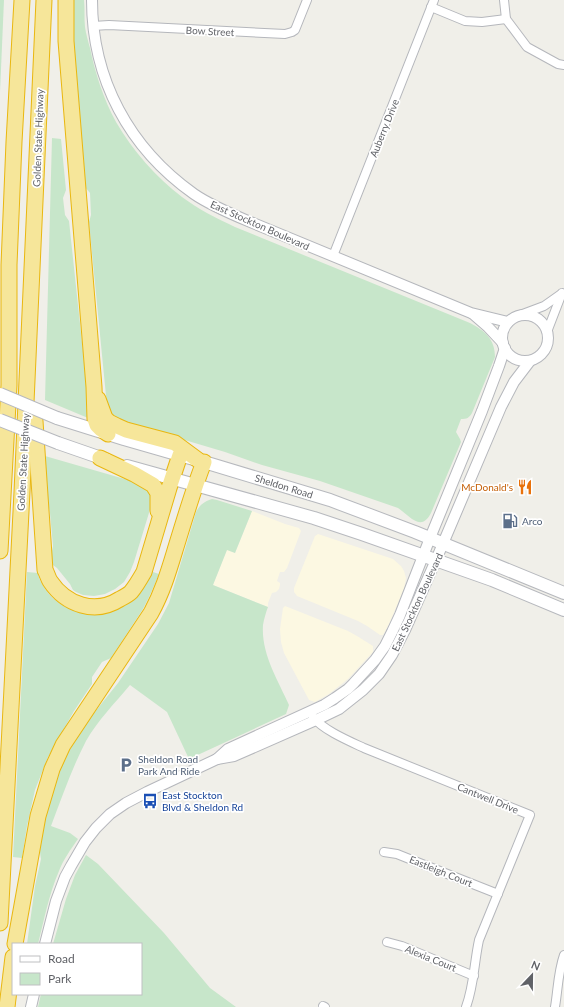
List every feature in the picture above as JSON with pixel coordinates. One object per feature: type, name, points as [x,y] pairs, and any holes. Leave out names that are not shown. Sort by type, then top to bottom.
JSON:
[{"type":"highway","name":"Golden State Highway","points":[[0,551],[9,385],[9,265],[22,0]]},
{"type":"highway","name":"Golden State Highway","points":[[0,923],[29,340],[44,0]]},
{"type":"highway","points":[[66,0],[66,40],[94,387],[95,419],[97,425],[108,434]]},
{"type":"highway","points":[[0,296],[9,265]]},
{"type":"highway","points":[[29,340],[45,570],[50,580],[66,598],[75,603],[86,606],[98,607],[109,605],[130,592],[138,583],[144,572],[180,455]]},
{"type":"highway","points":[[15,943],[38,816],[52,769],[63,745],[147,620],[156,603],[164,586],[201,461],[175,443],[126,430],[109,422],[105,418],[94,387]]},
{"type":"highway","points":[[100,458],[153,485],[158,493],[158,526]]},
{"type":"highway","points":[[6,1007],[12,964]]},
{"type":"main road","name":"Sheldon Road","points":[[0,394],[57,418],[330,500],[443,543],[564,593]]},
{"type":"main road","points":[[0,420],[100,458],[314,518],[492,580],[564,610]]},
{"type":"street","name":"East Stockton Boulevard","points":[[92,0],[93,26],[99,61],[115,102],[137,139],[173,178],[195,195],[248,221],[471,313],[508,322]]},
{"type":"street","name":"Bow Street","points":[[93,26],[109,25],[285,34],[295,30],[307,0]]},
{"type":"street","points":[[504,0],[506,19],[528,47],[558,64],[564,65]]},
{"type":"street","points":[[433,4],[465,21],[482,22],[506,19]]},
{"type":"street","name":"Auberry Drive","points":[[334,256],[433,4]]},
{"type":"street","points":[[520,315],[527,314],[534,316],[545,325],[547,332],[548,339],[546,347],[535,359],[530,361],[518,360],[508,353],[504,346],[502,336],[504,329],[508,322],[513,318],[520,315],[544,306],[563,293]]},
{"type":"street","points":[[547,332],[563,293]]},
{"type":"street","name":"East Stockton Boulevard","points":[[217,759],[228,749],[324,705],[348,689],[385,646],[400,615],[499,366],[504,346],[488,327],[471,313]]},
{"type":"street","name":"East Stockton Boulevard","points":[[45,943],[56,901],[65,877],[80,849],[96,828],[110,814],[126,803],[147,792],[217,759],[234,756],[339,709],[363,690],[379,674],[392,655],[405,630],[514,382],[530,361]]},
{"type":"street","points":[[466,490],[468,470],[488,421],[487,414],[482,411]]},
{"type":"street","name":"Cantwell Drive","points":[[309,711],[316,720],[327,728],[364,748],[530,815],[480,940],[472,986],[466,1007]]},
{"type":"street","name":"Eastleigh Court","points":[[384,852],[397,854],[498,894]]},
{"type":"street","name":"Alexia Court","points":[[387,942],[402,946],[474,976]]},
{"type":"street","points":[[555,1007],[559,976],[564,955]]},
{"type":"street","points":[[31,1007],[34,995]]},
{"type":"shaded area","points":[[252,511],[299,528],[301,531],[287,568],[284,572],[280,572],[277,581],[280,583],[279,589],[272,593],[268,607],[213,585],[227,549],[235,553]]},
{"type":"shaded area","points":[[318,534],[393,559],[401,566],[406,578],[404,589],[383,635],[380,635],[358,621],[297,596],[294,592],[294,588],[315,536]]},
{"type":"shaded area","points":[[285,606],[348,631],[373,646],[373,652],[348,679],[329,694],[315,702],[309,700],[284,653],[280,629],[283,608]]},
{"type":"green space","points":[[0,0],[4,0],[0,92]]},
{"type":"green space","points":[[69,0],[84,0],[86,35],[94,67],[104,96],[116,122],[146,163],[172,189],[207,213],[235,227],[470,323],[485,333],[491,340],[495,351],[495,357],[472,413],[468,418],[461,419],[456,432],[461,442],[431,513],[423,522],[415,521],[398,508],[320,481],[262,465],[225,452],[114,419],[107,406],[89,222],[91,215],[90,193],[85,187]]},
{"type":"green space","points":[[52,138],[61,139],[66,190],[63,198],[65,215],[69,221],[90,417],[88,418],[45,400]]},
{"type":"green space","points":[[45,456],[142,484],[150,490],[152,503],[130,572],[124,582],[105,594],[94,596],[83,595],[76,592],[53,565],[51,556],[53,546]]},
{"type":"green space","points":[[212,499],[217,500],[252,511],[235,553],[227,550],[213,585],[268,607],[263,625],[263,636],[267,656],[289,705],[286,714],[189,759],[167,712],[130,685],[91,733],[81,751],[67,783],[51,826],[70,833],[78,839],[65,859],[55,880],[38,943],[27,943],[35,886],[41,859],[39,846],[43,823],[55,781],[69,751],[86,723],[118,683],[158,624],[169,603],[196,512],[206,501]]},
{"type":"green space","points":[[150,571],[159,574],[143,609],[111,658],[102,662],[92,677],[92,684],[74,711],[48,757],[35,790],[22,858],[13,857],[27,572],[38,573],[39,579],[49,594],[68,608],[79,612],[103,613],[125,605],[135,598]]},
{"type":"green space","points":[[86,855],[98,864],[164,933],[210,988],[236,1007],[38,1007],[41,995],[142,995],[142,943],[53,943],[66,899],[75,875]]},
{"type":"place","name":"McDonald's","points":[[525,487]]},
{"type":"place","name":"Arco","points":[[510,521]]},
{"type":"place","name":"Sheldon Road Park And Ride","points":[[126,765]]},
{"type":"place","name":"East Stockton Blvd & Sheldon Rd","points":[[150,801]]}]
